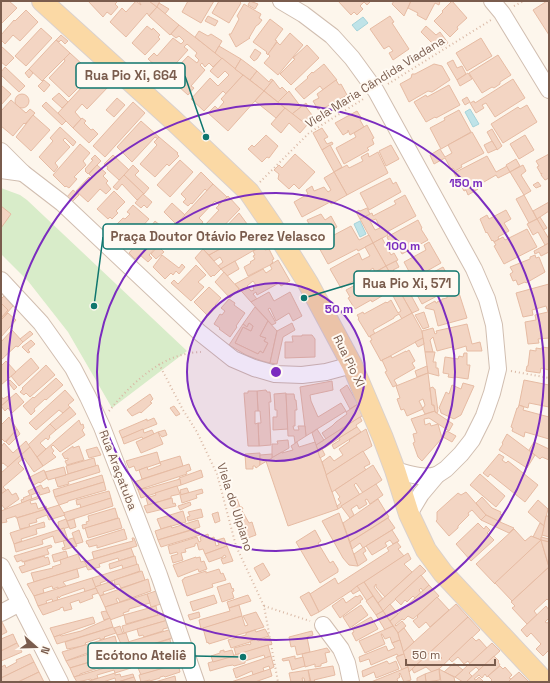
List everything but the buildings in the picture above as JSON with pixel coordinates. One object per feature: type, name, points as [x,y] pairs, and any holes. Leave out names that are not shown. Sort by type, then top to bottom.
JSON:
[{"type":"main road","name":"Rua Pio XI","points":[[42,1],[172,119],[249,192],[308,283],[352,365],[384,438],[409,514],[426,550],[438,568],[545,682]]},
{"type":"street","points":[[281,1],[303,14],[332,36],[352,58],[376,91],[474,269],[488,299],[494,325],[498,369],[484,416],[472,440],[461,454],[437,476],[421,494],[409,514]]},
{"type":"street","points":[[492,1],[502,13],[549,90]]},
{"type":"street","points":[[1,151],[23,173],[62,203],[199,332],[233,359],[254,368],[275,374],[310,374],[326,372],[352,365]]},
{"type":"street","points":[[1,170],[23,173]]},
{"type":"street","name":"Rua Araçatuba","points":[[1,280],[41,324],[73,368],[102,427],[159,575],[196,682]]},
{"type":"street","points":[[395,470],[428,478],[437,476]]},
{"type":"street","points":[[1,566],[60,682]]},
{"type":"street","points":[[1,613],[20,603]]},
{"type":"street","points":[[323,625],[341,649],[347,663],[350,682]]},
{"type":"path","name":"Viela Maria Cândida Viadana","points":[[249,192],[309,134],[482,26]]},
{"type":"path","points":[[102,427],[109,411],[127,390],[159,364],[189,352],[222,351]]},
{"type":"path","name":"Viela do Ulpiano","points":[[159,364],[217,474],[236,546],[264,606],[278,682]]},
{"type":"path","points":[[498,369],[549,378]]},
{"type":"path","points":[[264,606],[323,625]]},
{"type":"green space","points":[[1,188],[20,195],[27,200],[187,351],[112,408],[68,332],[28,281],[1,254]]},
{"type":"water","points":[[363,17],[368,23],[357,31],[352,25]]},
{"type":"water","points":[[470,109],[479,124],[473,127],[465,112]]},
{"type":"water","points":[[360,221],[366,234],[360,237],[354,224]]},
{"type":"place","name":"Rua Pio Xi, 664","points":[[206,137]]},
{"type":"place","name":"Rua Pio Xi, 571","points":[[304,298]]},
{"type":"place","name":"Praça Doutor Otávio Perez Velasco","points":[[94,306]]},
{"type":"place","name":"Ecótono Ateliê","points":[[243,657]]}]
